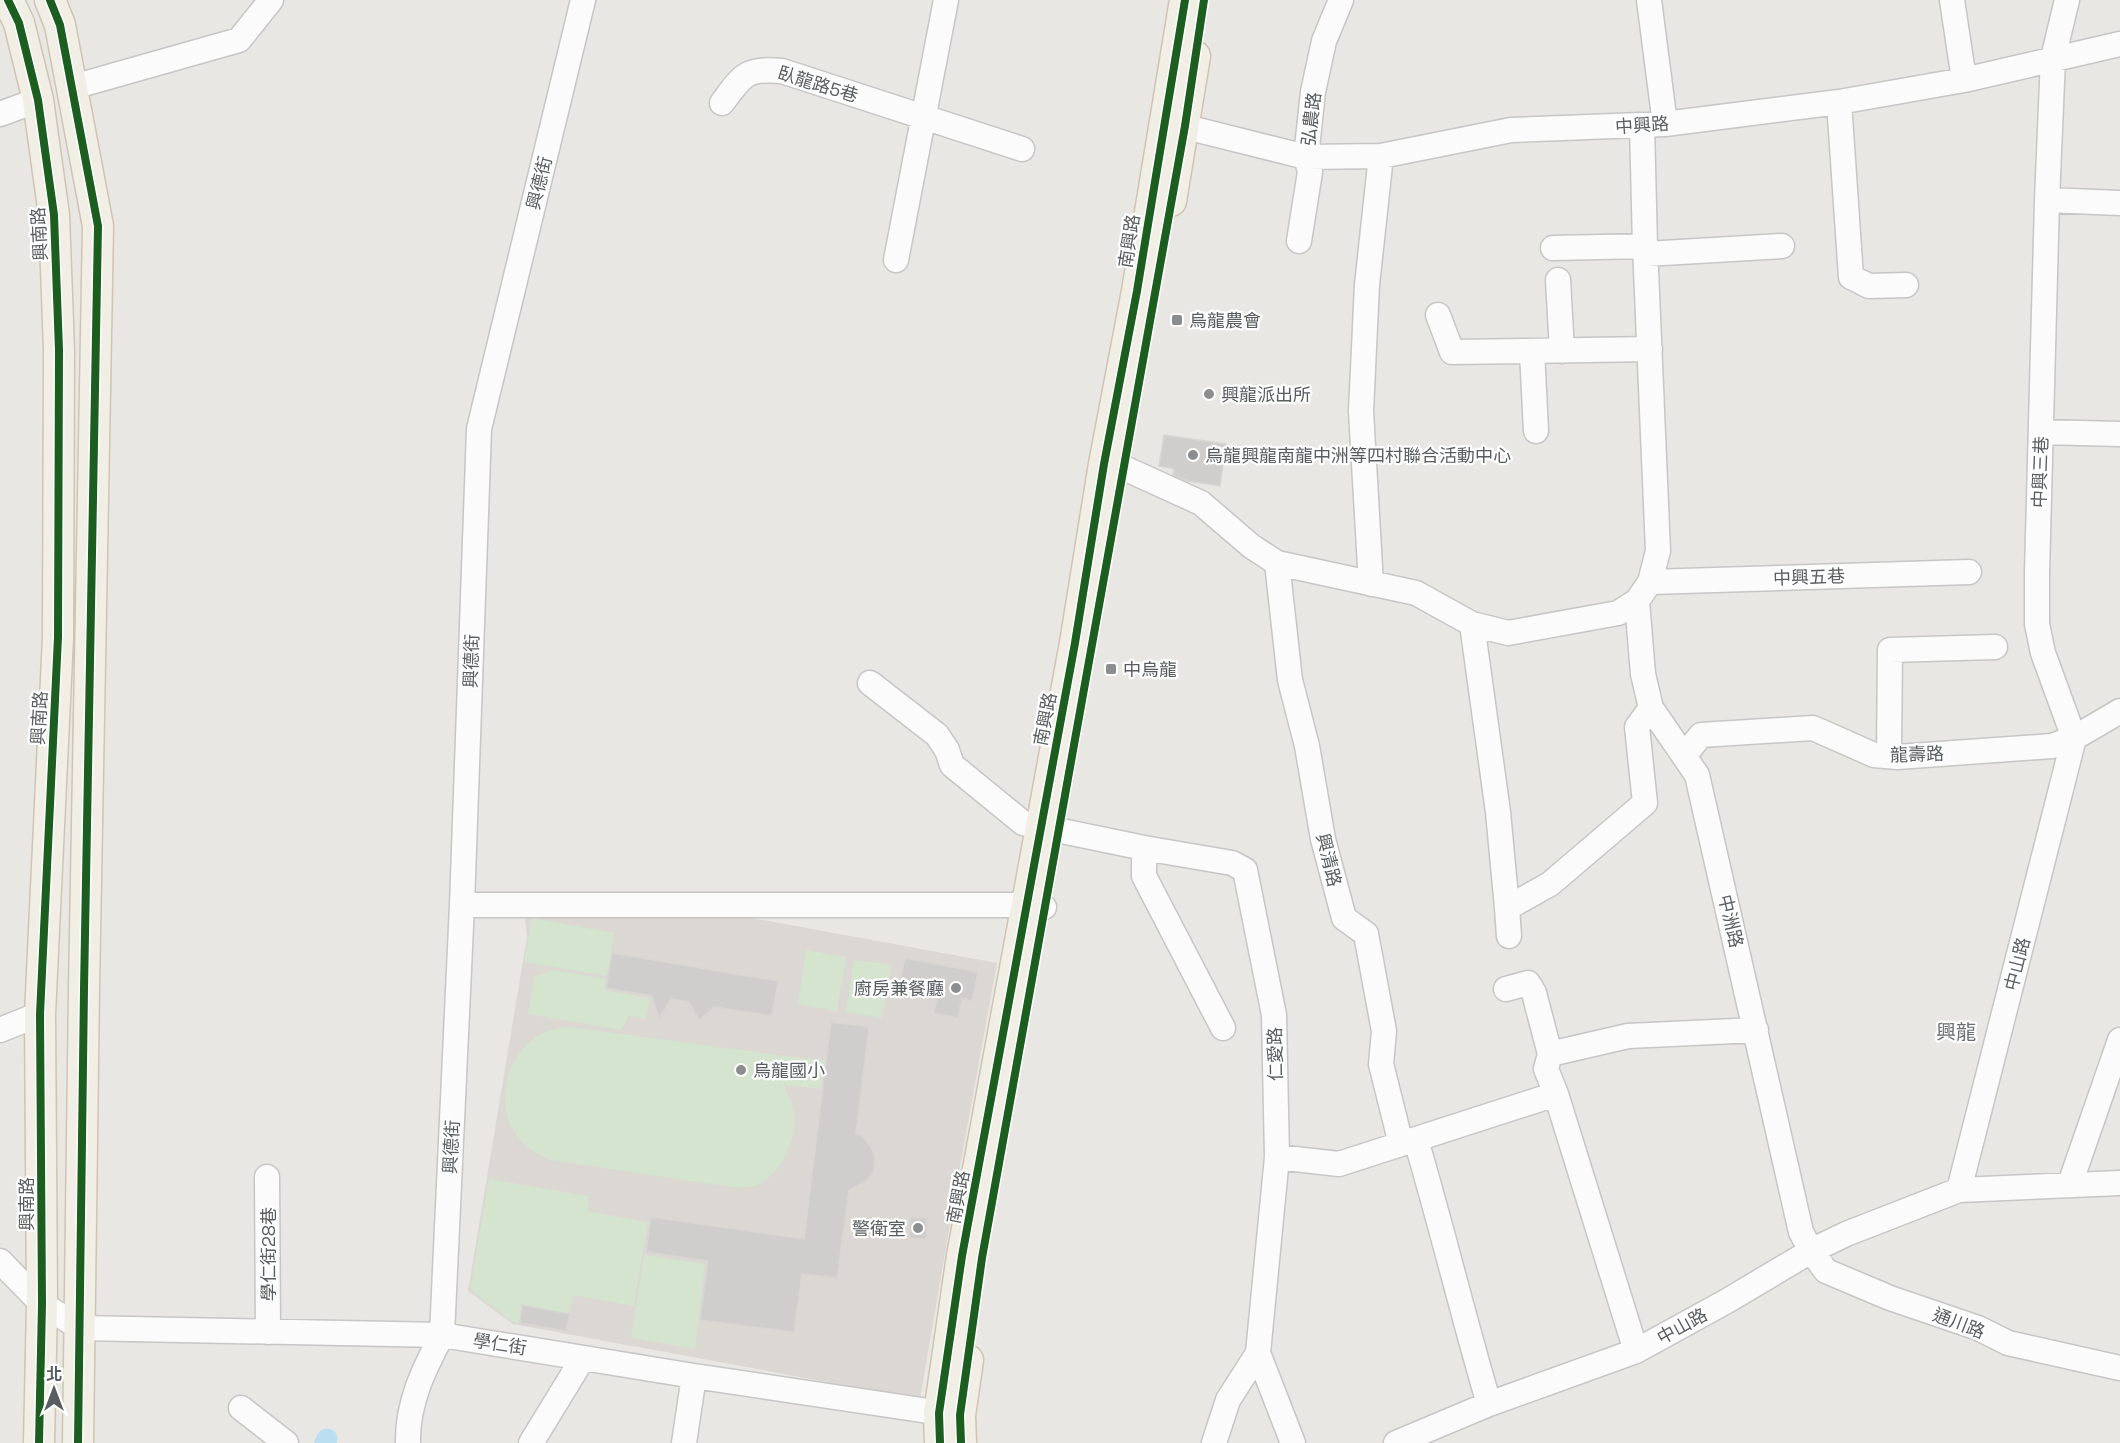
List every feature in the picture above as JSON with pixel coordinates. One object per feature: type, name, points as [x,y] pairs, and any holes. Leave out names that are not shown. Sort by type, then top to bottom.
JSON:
[{"type":"main road","name":"興南路","points":[[8,0],[19,23],[38,100],[54,215],[59,350],[58,637],[40,1014],[42,1304],[39,1443]]},
{"type":"main road","points":[[50,0],[60,25],[98,225],[78,1443]]},
{"type":"main road","name":"南興路","points":[[1174,124],[1185,0]]},
{"type":"main road","name":"南興路","points":[[940,1443],[953,1424],[982,1258],[1049,829],[1174,124],[1204,0]]},
{"type":"street","points":[[73,87],[239,40],[271,0]]},
{"type":"street","name":"興德街","points":[[442,1335],[462,905],[479,429],[583,0]]},
{"type":"street","points":[[896,260],[946,0]]},
{"type":"street","name":"弘農路","points":[[1299,241],[1310,171],[1306,158],[1313,92],[1322,51],[1341,0]]},
{"type":"street","points":[[1114,466],[1202,503],[1251,546],[1277,562],[1416,593],[1472,624],[1508,633],[1618,613],[1644,591],[1658,551],[1645,250],[1654,124],[1649,0]]},
{"type":"street","points":[[1952,0],[1964,80]]},
{"type":"street","name":"中興三巷","points":[[2067,0],[2053,58],[2047,200],[2037,624],[2043,653],[2074,738]]},
{"type":"street","name":"中興路","points":[[1174,124],[1306,158],[1382,156],[1511,130],[1654,124],[1839,102],[1964,80],[2120,44]]},
{"type":"street","name":"臥龍路5巷","points":[[723,104],[740,79],[759,69],[782,71],[1022,149]]},
{"type":"street","points":[[0,114],[38,100]]},
{"type":"street","points":[[1839,102],[1851,277],[1869,286],[1906,285]]},
{"type":"street","points":[[1371,584],[1361,411],[1367,285],[1382,156]]},
{"type":"street","points":[[2047,200],[2120,203]]},
{"type":"street","points":[[1553,248],[1645,250],[1782,246]]},
{"type":"street","points":[[1558,280],[1562,351]]},
{"type":"street","points":[[1438,315],[1452,352],[1650,349]]},
{"type":"street","points":[[1532,352],[1536,431]]},
{"type":"street","points":[[2041,432],[2120,434]]},
{"type":"street","name":"興清路","points":[[1277,562],[1290,680],[1307,746],[1323,839],[1344,918],[1366,934],[1384,1031],[1382,1064],[1408,1142]]},
{"type":"street","name":"中興五巷","points":[[1644,591],[1969,572]]},
{"type":"street","name":"中洲路","points":[[1644,591],[1643,674],[1651,708],[1697,775],[1801,1232],[1811,1251]]},
{"type":"street","points":[[1472,624],[1498,812],[1509,936]]},
{"type":"street","points":[[1889,756],[1890,650],[1995,647]]},
{"type":"street","name":"仁愛路","points":[[870,683],[937,735],[947,750],[952,765],[1023,823],[1144,848],[1232,863],[1245,870],[1274,1016],[1277,1157],[1258,1353],[1293,1443]]},
{"type":"street","points":[[1507,908],[1550,884],[1645,803],[1637,727],[1651,708]]},
{"type":"street","name":"龍壽路","points":[[1684,756],[1701,735],[1813,729],[1874,755],[2052,746],[2074,738],[2120,711]]},
{"type":"street","name":"中山路","points":[[1959,1190],[2074,738]]},
{"type":"street","points":[[1144,848],[1144,876],[1223,1028]]},
{"type":"street","points":[[462,905],[1036,906]]},
{"type":"street","points":[[1506,989],[1528,983],[1534,993],[1550,1054],[1546,1069],[1556,1094],[1636,1351]]},
{"type":"street","points":[[0,1030],[40,1014]]},
{"type":"street","points":[[1550,1054],[1628,1036],[1756,1030]]},
{"type":"street","points":[[2070,1184],[2120,1040]]},
{"type":"street","points":[[1277,1157],[1340,1164],[1556,1094]]},
{"type":"street","points":[[1408,1142],[1443,1234],[1489,1404]]},
{"type":"street","name":"學仁街28巷","points":[[267,1177],[268,1332]]},
{"type":"street","name":"中山路","points":[[1396,1443],[1489,1404],[1636,1351],[1811,1251],[1846,1234],[1959,1190],[2120,1183]]},
{"type":"street","name":"通川路","points":[[1811,1251],[1826,1271],[1890,1298],[1978,1328],[2008,1343],[2120,1368]]},
{"type":"street","points":[[0,1261],[42,1304],[80,1328]]},
{"type":"street","name":"學仁街","points":[[80,1328],[442,1335],[694,1376],[953,1424]]},
{"type":"street","points":[[408,1443],[407,1421],[422,1372],[442,1335]]},
{"type":"street","points":[[1214,1443],[1228,1400],[1258,1353]]},
{"type":"street","points":[[531,1443],[583,1358]]},
{"type":"street","points":[[684,1443],[694,1376]]},
{"type":"street","points":[[241,1408],[286,1443]]},
{"type":"shaded area","name":"烏龍國小","points":[[524,909],[714,911],[997,963],[920,1399],[513,1324],[468,1291],[527,937]]},
{"type":"green space","points":[[532,918],[614,933],[607,976],[524,962]]},
{"type":"green space","points":[[806,950],[846,957],[837,1011],[798,1004]]},
{"type":"green space","points":[[854,960],[891,965],[882,1018],[846,1012]]},
{"type":"green space","points":[[553,970],[606,979],[605,990],[650,998],[646,1019],[628,1016],[622,1030],[528,1014],[535,976]]},
{"type":"green space","points":[[569,1027],[825,1061],[821,1089],[784,1085],[793,1107],[794,1130],[791,1141],[782,1162],[775,1171],[755,1186],[738,1188],[550,1160],[526,1146],[515,1133],[508,1119],[505,1103],[506,1087],[517,1056],[528,1044],[544,1032]]},
{"type":"green space","points":[[489,1179],[589,1196],[587,1211],[648,1222],[634,1306],[573,1295],[566,1331],[513,1322],[470,1289]]},
{"type":"green space","points":[[644,1255],[705,1264],[695,1349],[631,1338]]},
{"type":"building","name":"烏龍興龍南龍中洲等四村聯合活動中心","points":[[1164,435],[1226,444],[1220,486],[1188,481],[1173,475],[1174,469],[1159,466]]},
{"type":"building","points":[[612,953],[778,981],[772,1016],[715,1007],[699,1020],[689,1002],[671,999],[659,1019],[652,996],[606,988]]},
{"type":"building","name":"廚房兼餐廳","points":[[905,958],[978,972],[972,1001],[962,998],[958,1018],[934,1013],[937,999],[898,991]]},
{"type":"building","points":[[831,1022],[869,1027],[856,1133],[864,1138],[871,1147],[875,1164],[873,1173],[866,1181],[849,1190],[837,1278],[802,1274],[794,1332],[700,1320],[708,1261],[646,1252],[651,1217],[804,1239]]},
{"type":"building","name":"警衛室","points":[[910,1217],[927,1218],[926,1239],[909,1238]]},
{"type":"building","points":[[522,1305],[570,1314],[566,1331],[520,1323]]},
{"type":"waterway","points":[[325,1443],[327,1439]]},
{"type":"cycle path","points":[[8,0],[19,23],[38,100],[54,215],[59,350],[58,637],[40,1014],[42,1304],[39,1443]]},
{"type":"cycle path","points":[[50,0],[60,25],[98,226],[78,1443]]},
{"type":"cycle path","points":[[940,1443],[939,1413],[962,1256],[1075,643],[1185,0]]},
{"type":"cycle path","points":[[961,1443],[960,1415],[982,1258],[1185,126],[1204,0]]},
{"type":"place","name":"烏龍農會","points":[[1177,320]]},
{"type":"place","name":"興龍派出所","points":[[1209,394]]},
{"type":"place","name":"烏龍興龍南龍中洲等四村聯合活動中心","points":[[1193,455]]},
{"type":"place","name":"中烏龍","points":[[1111,669]]},
{"type":"place","name":"廚房兼餐廳","points":[[956,988]]},
{"type":"place","name":"烏龍國小","points":[[741,1070]]},
{"type":"place","name":"警衛室","points":[[918,1228]]},
{"type":"district","name":"興龍","points":[[1956,1032]]}]
